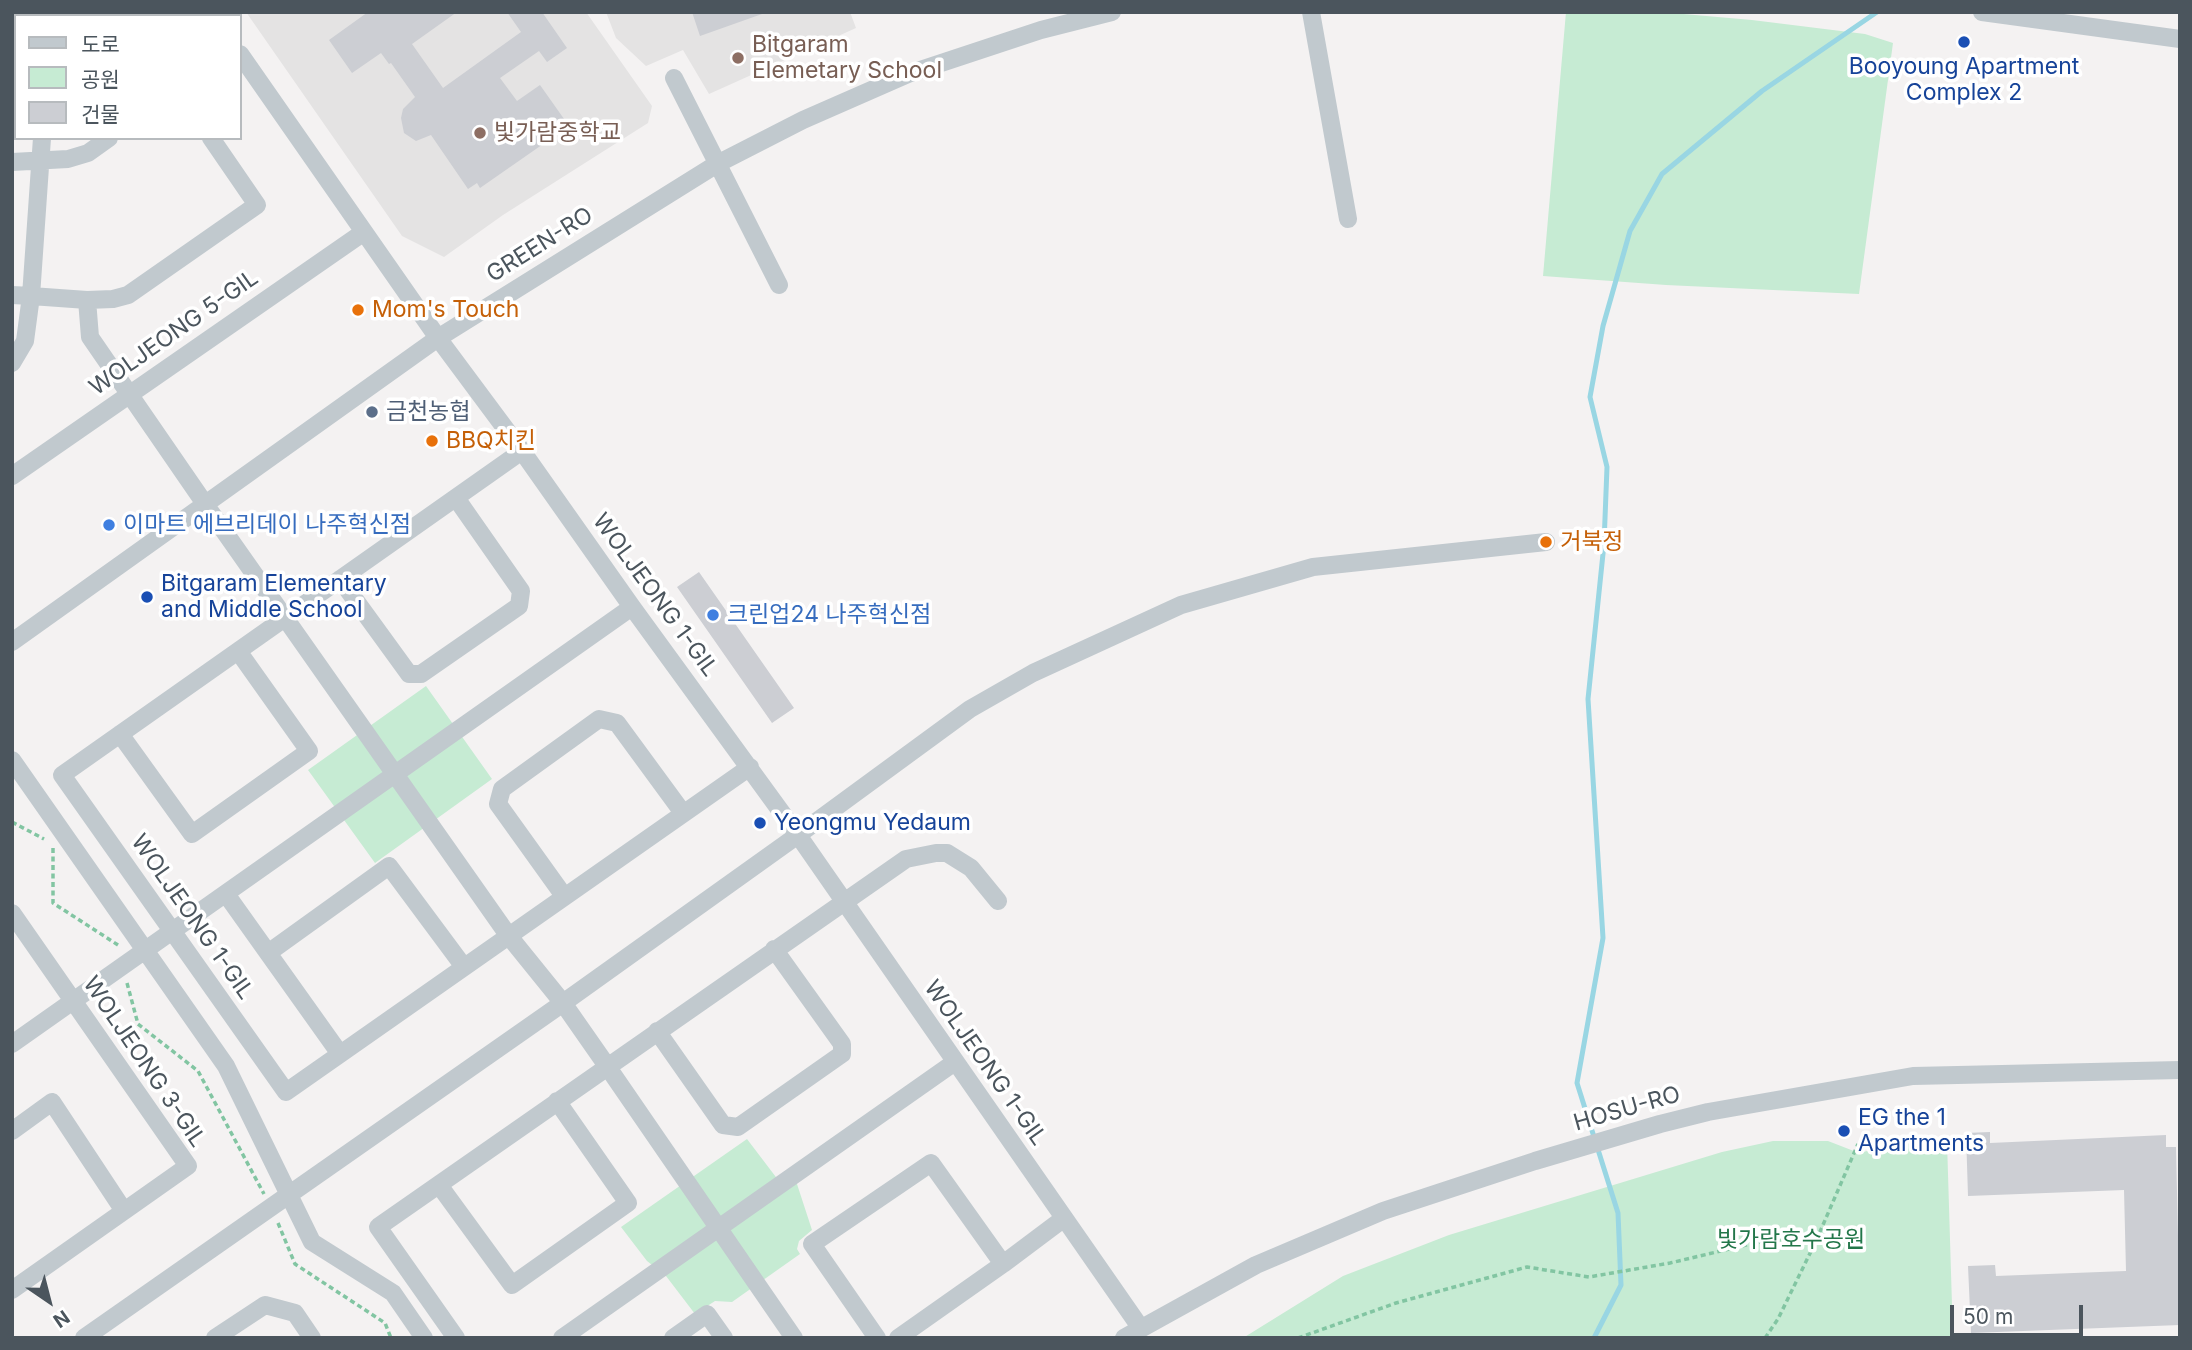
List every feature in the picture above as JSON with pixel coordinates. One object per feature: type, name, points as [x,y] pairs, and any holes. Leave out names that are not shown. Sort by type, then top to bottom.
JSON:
[{"type":"street","name":"GREEN-RO","points":[[12,642],[438,338],[718,164],[803,120],[908,74],[1041,30],[1112,12]]},
{"type":"street","points":[[1311,12],[1348,219]]},
{"type":"street","points":[[1986,13],[2180,40]]},
{"type":"street","points":[[242,57],[438,338]]},
{"type":"street","points":[[674,78],[779,285]]},
{"type":"street","points":[[12,363],[25,341],[31,296],[42,140]]},
{"type":"street","points":[[12,162],[68,159],[88,153],[106,140]]},
{"type":"street","points":[[12,295],[87,300],[113,299],[128,295],[257,205],[212,140]]},
{"type":"street","name":"WOLJEONG 5-GIL","points":[[12,476],[364,232]]},
{"type":"street","points":[[87,300],[90,337],[508,935],[563,1003],[794,1338]]},
{"type":"street","name":"WOLJEONG 1-GIL","points":[[438,338],[750,767],[1140,1327]]},
{"type":"street","name":"WOLJEONG 1-GIL","points":[[522,451],[62,775],[286,1092],[750,767]]},
{"type":"street","points":[[340,579],[409,674],[421,674],[519,606],[521,591],[456,498]]},
{"type":"street","points":[[83,1338],[563,1003],[970,709],[1032,673],[1181,605],[1313,567],[1546,542]]},
{"type":"street","points":[[12,1044],[632,607]]},
{"type":"street","name":"WOLJEONG 1-GIL","points":[[120,734],[192,834],[309,751],[237,651]]},
{"type":"street","points":[[564,896],[498,804],[502,789],[598,719],[617,723],[683,813]]},
{"type":"street","points":[[12,760],[226,1066],[312,1242],[393,1293],[424,1338]]},
{"type":"street","points":[[456,1338],[379,1227],[843,900],[906,859],[947,853],[971,868],[998,901]]},
{"type":"street","name":"WOLJEONG 1-GIL","points":[[268,953],[389,866],[464,967]]},
{"type":"street","name":"WOLJEONG 1-GIL","points":[[226,894],[340,1054]]},
{"type":"street","name":"WOLJEONG 3-GIL","points":[[12,913],[188,1166],[12,1290]]},
{"type":"street","points":[[657,1031],[723,1125],[738,1127],[842,1054],[842,1044],[774,949]]},
{"type":"street","points":[[562,1338],[955,1062]]},
{"type":"street","name":"HOSU-RO","points":[[1124,1338],[1256,1265],[1383,1211],[1535,1161],[1660,1124],[1708,1112],[1913,1076],[2180,1070]]},
{"type":"street","points":[[439,1185],[512,1285],[628,1203],[557,1101]]},
{"type":"street","points":[[12,1132],[52,1102],[124,1211]]},
{"type":"street","points":[[877,1338],[812,1244],[931,1163],[1003,1264]]},
{"type":"street","points":[[898,1338],[1063,1219]]},
{"type":"street","points":[[216,1338],[265,1305],[295,1312],[312,1338]]},
{"type":"street","points":[[673,1338],[707,1314],[724,1338]]},
{"type":"path","points":[[12,822],[53,843],[53,903],[118,943],[138,1024],[198,1071],[271,1207],[295,1264],[385,1323],[391,1338]]},
{"type":"path","points":[[1765,1338],[1779,1319],[1858,1144]]},
{"type":"path","points":[[1298,1338],[1396,1303],[1527,1267],[1589,1277],[1670,1263],[1762,1241],[1816,1241]]},
{"type":"shaded area","name":"빛가람중학교","points":[[246,12],[586,12],[652,106],[648,123],[503,215],[444,257],[402,236]]},
{"type":"shaded area","name":"Bitgaram Elemetary School","points":[[606,12],[850,12],[856,28],[709,94],[683,50],[646,66],[616,38]]},
{"type":"green space","points":[[1566,12],[1672,13],[1752,20],[1865,34],[1893,43],[1859,294],[1543,276]]},
{"type":"green space","points":[[426,686],[492,779],[375,863],[308,770]]},
{"type":"green space","points":[[747,1139],[785,1189],[796,1181],[812,1230],[799,1241],[797,1249],[800,1254],[732,1302],[715,1301],[695,1314],[666,1276],[647,1261],[621,1227]]},
{"type":"green space","name":"빛가람호수공원","points":[[1773,1141],[1828,1141],[1859,1153],[1907,1141],[1947,1141],[1953,1338],[1243,1338],[1343,1276],[1449,1235],[1722,1152]]},
{"type":"building","points":[[368,12],[457,12],[412,44],[443,88],[521,32],[507,12],[542,12],[567,48],[547,62],[539,51],[500,78],[517,101],[540,85],[569,126],[480,188],[477,183],[468,189],[431,135],[416,141],[404,133],[401,118],[403,109],[415,97],[391,63],[389,64],[381,53],[352,73],[329,40]]},
{"type":"building","points":[[692,12],[762,12],[762,14],[700,36]]},
{"type":"building","points":[[699,572],[794,708],[772,723],[677,587]]},
{"type":"building","points":[[1990,1132],[1990,1143],[2166,1135],[2166,1147],[2176,1147],[2180,1325],[1971,1333],[1968,1266],[1995,1265],[1996,1276],[2126,1271],[2124,1190],[1968,1196],[1966,1133]]},
{"type":"waterway","points":[[1594,1338],[1621,1285],[1618,1213],[1577,1083],[1603,938],[1588,699],[1604,544],[1607,467],[1590,397],[1603,326],[1630,231],[1662,174],[1762,91],[1877,12]]},
{"type":"place","name":"Booyoung Apartment Complex 2","points":[[1964,42]]},
{"type":"place","name":"Bitgaram Elemetary School","points":[[738,58]]},
{"type":"place","name":"빛가람중학교","points":[[480,133]]},
{"type":"place","name":"Mom's Touch","points":[[358,310]]},
{"type":"place","name":"금천농협","points":[[372,412]]},
{"type":"place","name":"BBQ치킨","points":[[432,441]]},
{"type":"place","name":"이마트 에브리데이 나주혁신점","points":[[109,525]]},
{"type":"place","name":"거북정","points":[[1546,542]]},
{"type":"place","name":"Bitgaram Elementary and Middle School","points":[[147,597]]},
{"type":"place","name":"크린업24 나주혁신점","points":[[713,615]]},
{"type":"place","name":"Yeongmu Yedaum","points":[[760,823]]},
{"type":"place","name":"EG the 1 Apartments","points":[[1844,1131]]}]
